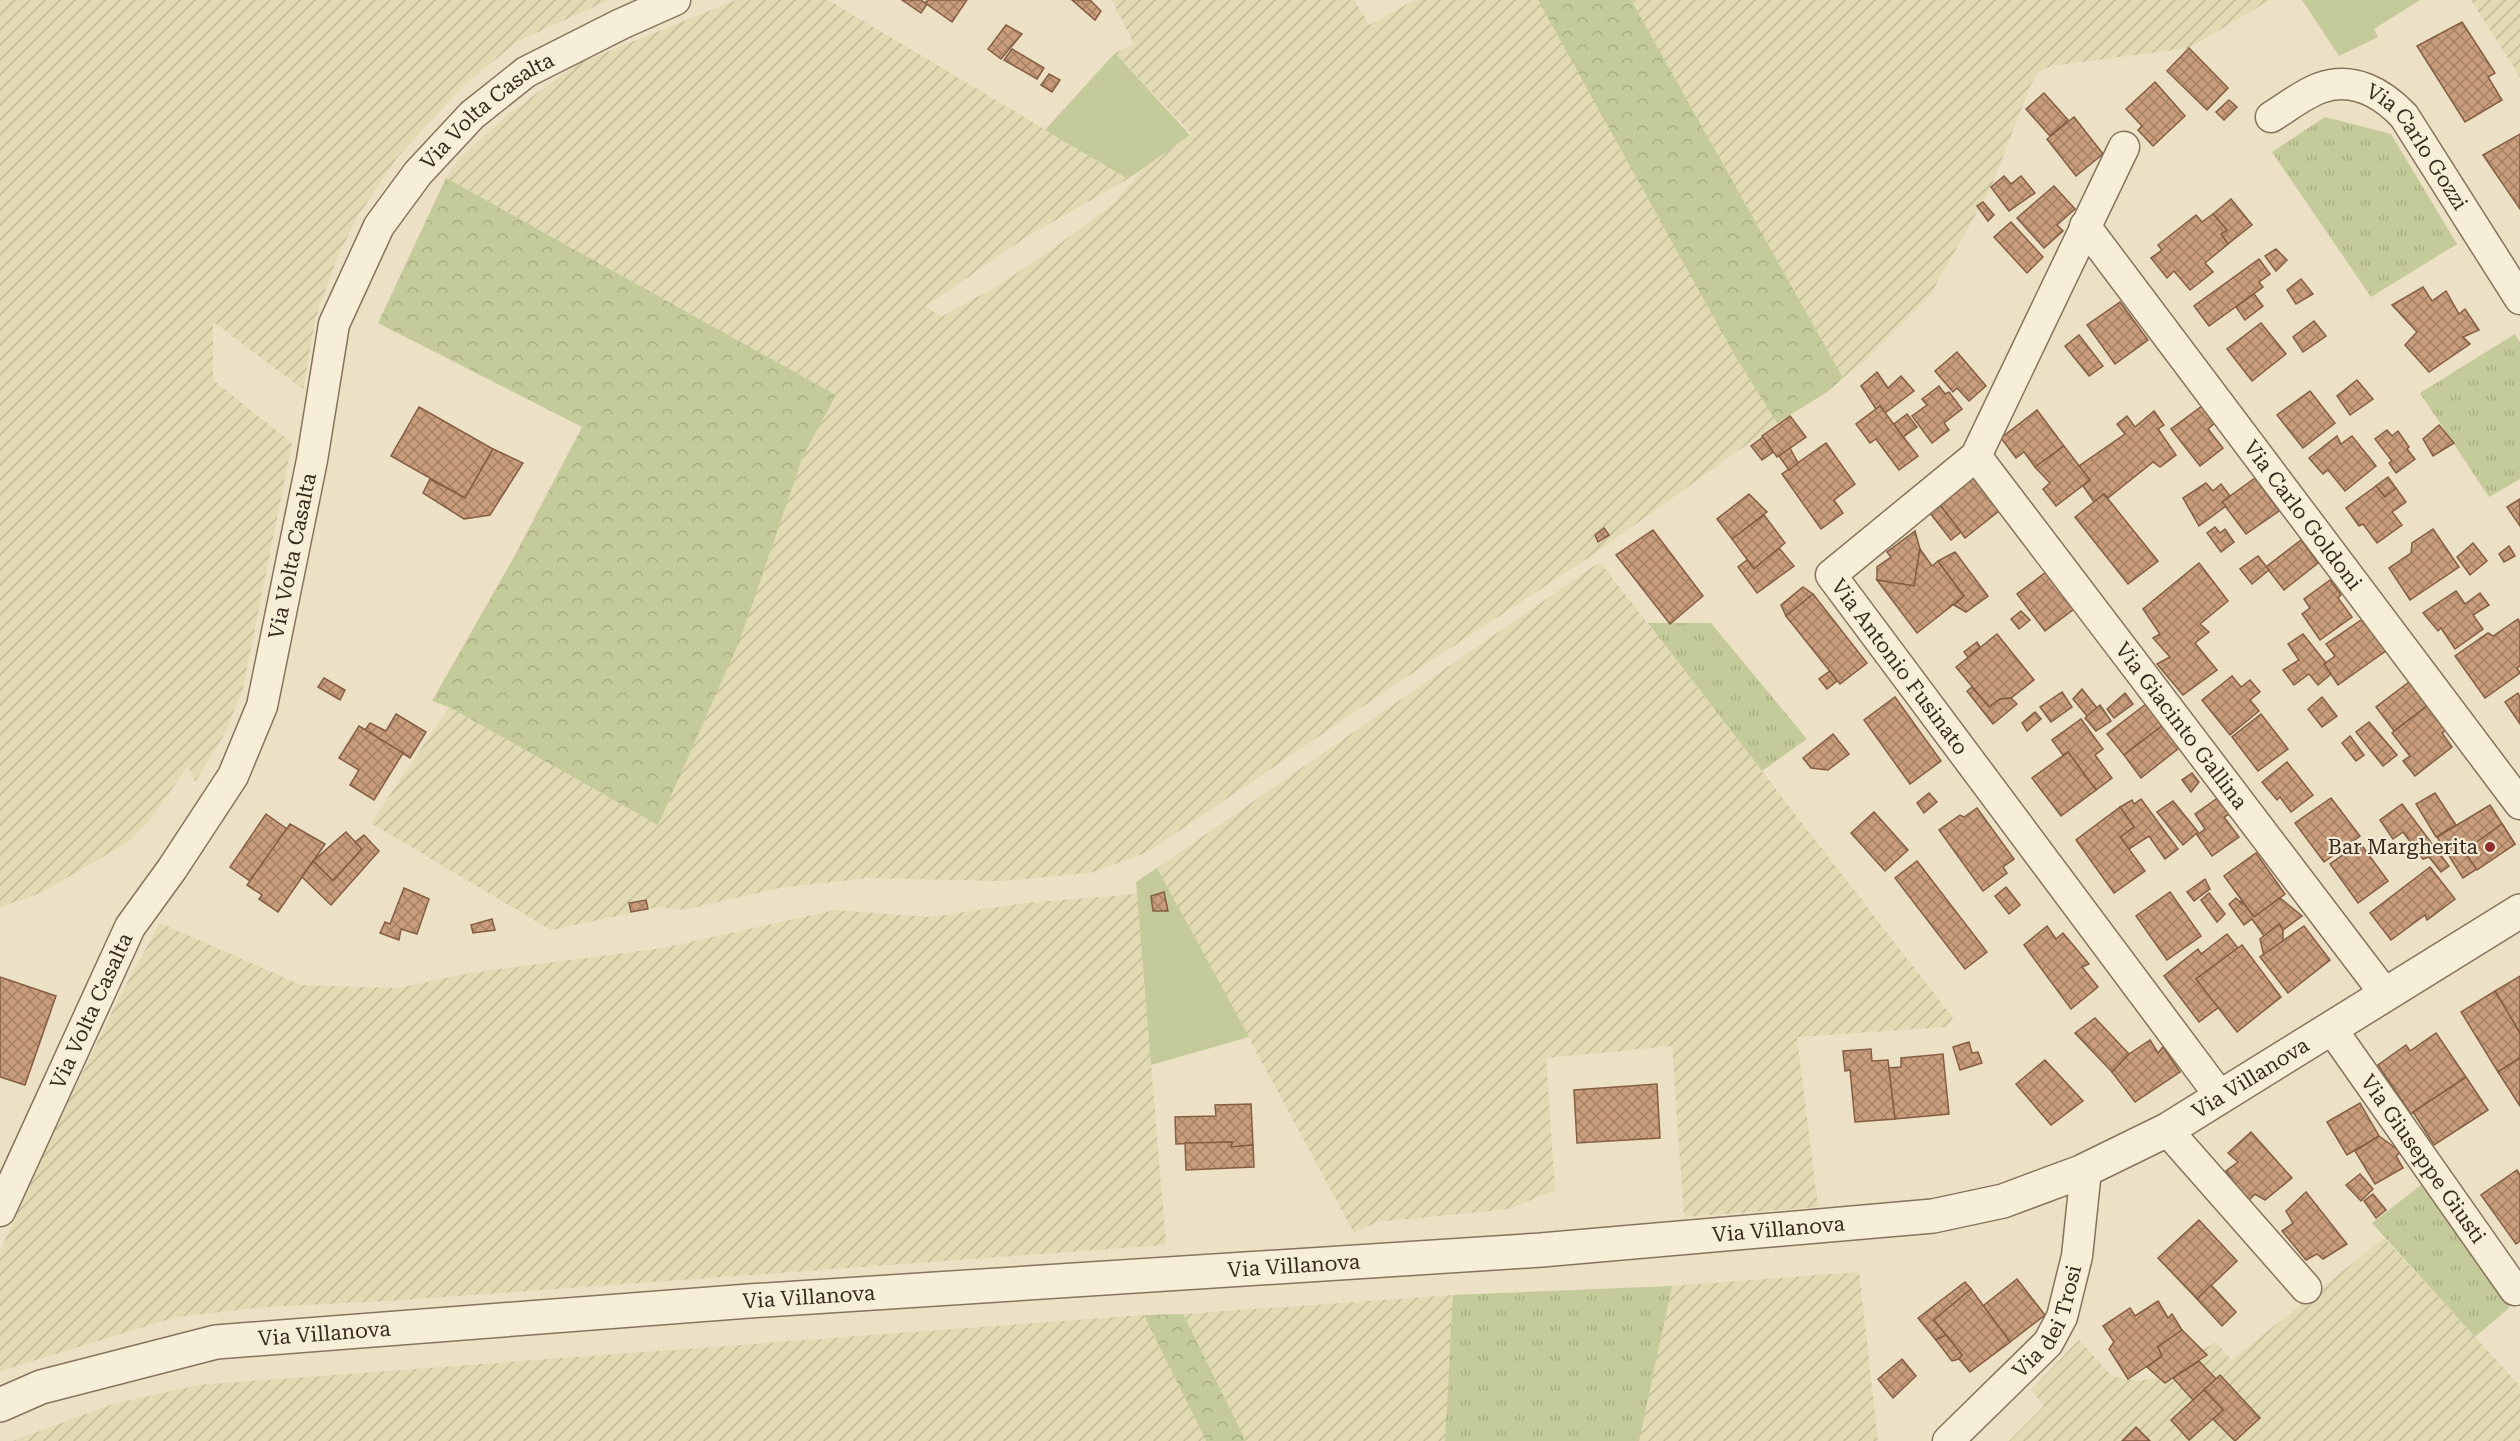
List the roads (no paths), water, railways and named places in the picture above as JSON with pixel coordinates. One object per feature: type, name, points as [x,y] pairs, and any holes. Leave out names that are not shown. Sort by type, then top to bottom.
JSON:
[{"type":"street","name":"Via Volta Casalta","points":[[0,1211],[130,927],[172,869],[233,776],[262,706],[312,460],[334,324],[379,226],[418,172],[472,115],[526,72],[621,24],[675,0]]},
{"type":"street","name":"Via Carlo Gozzi","points":[[2271,117],[2320,88],[2346,84],[2368,89],[2386,97],[2404,116],[2520,298]]},
{"type":"street","name":"Via Antonio Fusinato","points":[[2124,147],[1976,456],[1831,575],[2220,1096]]},
{"type":"street","name":"Via Carlo Goldoni","points":[[2085,226],[2520,804]]},
{"type":"street","name":"Via Giacinto Gallina","points":[[1976,456],[2386,995]]},
{"type":"street","name":"Via Villanova","points":[[0,1405],[41,1387],[216,1342],[749,1301],[1541,1250],[1933,1216],[2003,1201],[2086,1170],[2167,1130],[2520,911]]},
{"type":"street","name":"Via Giuseppe Giusti","points":[[2331,1028],[2515,1290]]},
{"type":"street","points":[[2167,1130],[2306,1288]]},
{"type":"street","name":"Via dei Trosi","points":[[1948,1441],[2048,1343],[2062,1317],[2077,1256],[2086,1170]]},
{"type":"place","name":"Bar Margherita","points":[[2490,847]]}]
